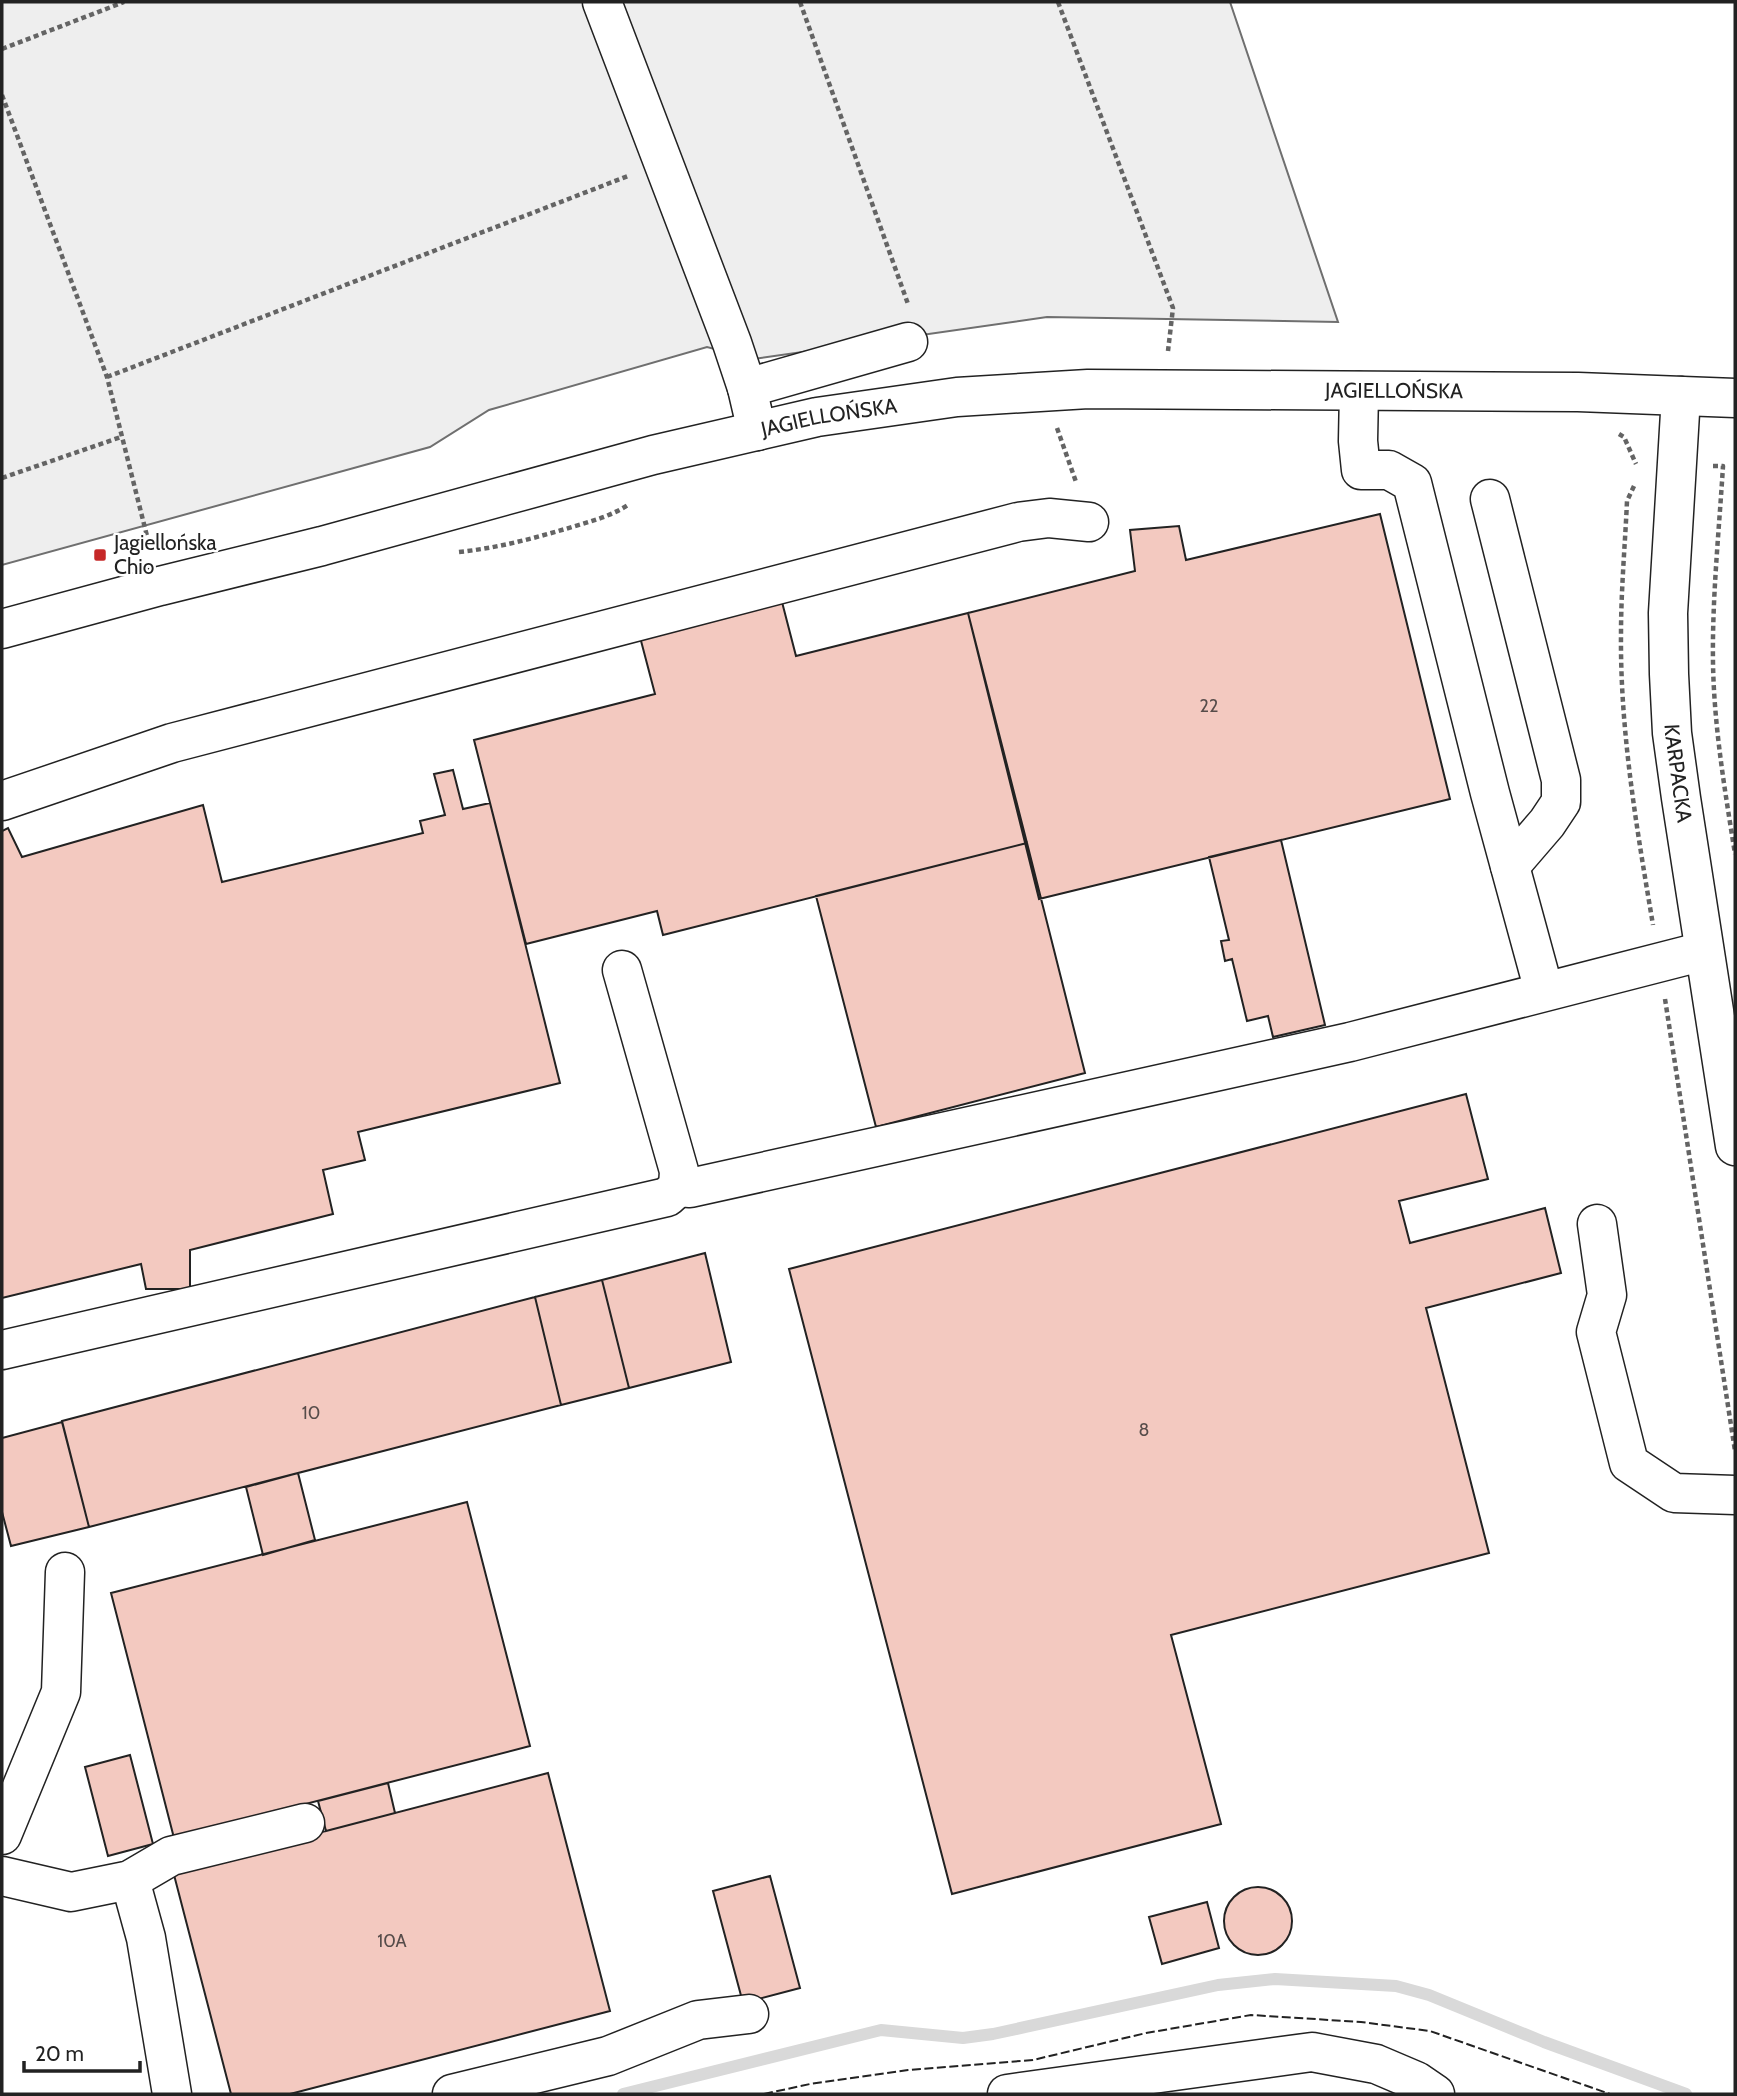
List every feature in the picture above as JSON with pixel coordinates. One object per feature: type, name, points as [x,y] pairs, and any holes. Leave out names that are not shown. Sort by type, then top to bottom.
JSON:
[{"type":"street","points":[[603,2],[747,388],[757,431]]},
{"type":"street","points":[[747,388],[908,342]]},
{"type":"street","name":"JAGIELLOŃSKA","points":[[2,629],[653,456],[817,417],[957,397],[1088,389],[1165,389],[1578,392],[1735,398]]},
{"type":"street","points":[[1359,391],[1358,441],[1361,470],[1389,470],[1412,484],[1544,991]]},
{"type":"street","name":"KARPACKA","points":[[1681,396],[1668,613],[1672,733],[1704,951],[1731,1085],[1735,1146]]},
{"type":"street","points":[[1490,499],[1561,780],[1561,802],[1547,823],[1510,866]]},
{"type":"street","points":[[2,801],[172,743],[1018,522],[1049,518],[1088,523]]},
{"type":"street","points":[[2,1350],[667,1196],[678,1187],[690,1188],[1337,1045],[1704,951]]},
{"type":"street","points":[[622,970],[679,1171],[678,1187]]},
{"type":"street","points":[[1597,1224],[1607,1295],[1596,1332],[1629,1463],[1674,1493],[1735,1495]]},
{"type":"street","points":[[2,1835],[61,1692],[65,1572]]},
{"type":"street","points":[[2,1876],[71,1892],[130,1880],[171,1856],[305,1823]]},
{"type":"street","points":[[130,1880],[146,1938],[172,2094]]},
{"type":"street","points":[[452,2094],[608,2056],[698,2020],[749,2014]]},
{"type":"street","points":[[1007,2094],[1312,2052],[1376,2064],[1416,2081],[1435,2094]]},
{"type":"path","points":[[2,48],[124,2]]},
{"type":"path","points":[[800,2],[904,289],[913,322],[908,342]]},
{"type":"path","points":[[1058,2],[1173,308],[1165,389]]},
{"type":"path","points":[[2,95],[107,377],[160,586]]},
{"type":"path","points":[[107,377],[663,163]]},
{"type":"path","points":[[1055,420],[1088,523]]},
{"type":"path","points":[[2,478],[121,437]]},
{"type":"path","points":[[1723,466],[1713,666],[1723,776],[1735,854]]},
{"type":"shaded area","points":[[2,2],[1230,2],[1338,322],[1047,317],[754,359],[707,347],[489,410],[430,447],[2,565]]},
{"type":"building","points":[[1380,514],[1450,799],[1039,899],[968,613],[1135,571],[1130,530],[1179,526],[1186,560]]},
{"type":"building","points":[[782,602],[796,656],[968,613],[1027,843],[663,935],[657,911],[526,944],[474,740],[655,694],[640,637]]},
{"type":"building","points":[[453,770],[463,809],[490,803],[560,1083],[358,1132],[365,1160],[323,1170],[333,1214],[190,1250],[190,1289],[146,1289],[141,1264],[2,1298],[2,831],[8,828],[22,857],[203,805],[222,882],[423,833],[420,821],[445,815],[434,774]]},
{"type":"building","points":[[1281,840],[1325,1025],[1273,1037],[1268,1016],[1247,1021],[1232,959],[1225,961],[1221,941],[1229,940],[1209,857]]},
{"type":"building","points":[[1027,843],[1085,1073],[876,1127],[816,896]]},
{"type":"building","points":[[1466,1094],[1488,1179],[1399,1201],[1410,1243],[1545,1208],[1561,1273],[1426,1308],[1489,1553],[1171,1635],[1221,1824],[952,1894],[789,1269]]},
{"type":"building","points":[[705,1253],[731,1362],[629,1388],[602,1280]]},
{"type":"building","points":[[602,1280],[629,1388],[561,1405],[535,1297]]},
{"type":"building","points":[[535,1297],[561,1405],[89,1527],[62,1421]]},
{"type":"building","points":[[62,1422],[89,1527],[11,1546],[2,1512],[2,1438]]},
{"type":"building","points":[[298,1473],[315,1540],[263,1555],[246,1487]]},
{"type":"building","points":[[467,1502],[530,1746],[174,1838],[111,1593]]},
{"type":"building","points":[[130,1755],[153,1844],[108,1856],[85,1767]]},
{"type":"building","points":[[548,1773],[610,2011],[290,2094],[231,2094],[173,1871]]},
{"type":"building","points":[[388,1783],[395,1813],[326,1831],[318,1801]]},
{"type":"building","points":[[770,1876],[800,1988],[743,2003],[713,1891]]},
{"type":"building","points":[[1258,1887],[1271,1890],[1282,1897],[1289,1908],[1292,1921],[1289,1934],[1282,1945],[1271,1952],[1258,1955],[1245,1952],[1234,1945],[1227,1934],[1224,1921],[1227,1908],[1234,1897],[1245,1890]]},
{"type":"building","points":[[1207,1902],[1219,1948],[1162,1964],[1149,1917]]},
{"type":"waterway","points":[[623,2094],[881,2030],[963,2038],[993,2034],[1218,1985],[1275,1979],[1396,1986],[1429,1995],[1544,2042],[1686,2094]]},
{"type":"fence","points":[[764,2094],[810,2084],[908,2070],[1033,2060],[1146,2033],[1251,2015],[1361,2022],[1430,2031],[1610,2094]]},
{"type":"place","name":"Jagiellońska Chio","points":[[100,555]]}]
